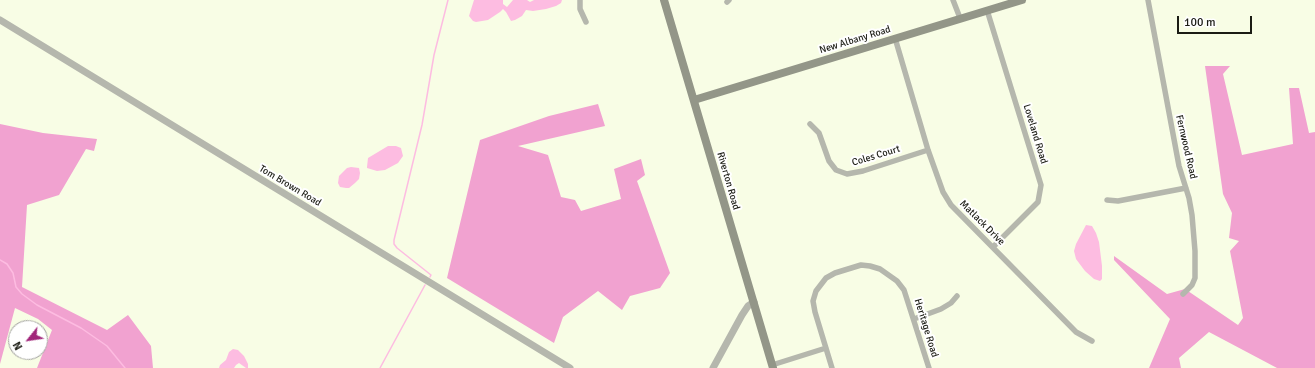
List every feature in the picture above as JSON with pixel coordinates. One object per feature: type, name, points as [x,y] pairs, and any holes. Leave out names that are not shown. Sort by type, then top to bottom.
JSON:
[{"type":"main road","name":"Riverton Road","points":[[664,0],[773,367]]},
{"type":"main road","name":"New Albany Road","points":[[694,100],[1022,0]]},
{"type":"street","points":[[580,0],[580,8],[586,22]]},
{"type":"street","points":[[953,0],[960,18]]},
{"type":"street","name":"Fernwood Road","points":[[1148,0],[1179,166],[1190,198],[1195,251],[1195,272],[1192,285],[1183,294]]},
{"type":"street","name":"Loveland Road","points":[[987,10],[1042,185],[1038,202],[993,247]]},
{"type":"street","name":"Tom Brown Road","points":[[0,20],[570,368]]},
{"type":"street","name":"Matlack Drive","points":[[895,38],[928,150],[943,192],[951,205],[1076,332],[1092,341]]},
{"type":"street","name":"Coles Court","points":[[810,124],[819,133],[829,161],[836,170],[847,174],[863,171],[928,150]]},
{"type":"street","points":[[1107,200],[1118,201],[1186,188]]},
{"type":"street","name":"Heritage Road","points":[[826,348],[813,301],[816,291],[826,278],[835,273],[850,267],[861,265],[870,266],[880,269],[897,281],[906,295],[929,368]]},
{"type":"street","points":[[914,319],[941,309],[951,303],[958,296]]},
{"type":"street","points":[[713,368],[742,315],[748,306],[754,302]]},
{"type":"street","points":[[773,367],[826,348],[832,368]]},
{"type":"shaded area","points":[[474,0],[503,0],[503,4],[507,7],[513,0],[527,0],[530,2],[534,0],[562,0],[561,3],[556,6],[546,9],[533,11],[526,10],[522,16],[515,20],[511,21],[503,9],[488,20],[476,22],[469,16]]},
{"type":"shaded area","points":[[1205,66],[1230,66],[1223,74],[1242,155],[1293,144],[1289,88],[1299,88],[1309,133],[1315,132],[1315,368],[1277,368],[1209,332],[1179,358],[1181,368],[1149,368],[1170,319],[1114,260],[1114,256],[1167,294],[1185,289],[1238,325],[1243,318],[1230,251],[1239,241],[1229,238],[1232,213],[1223,194]]},
{"type":"shaded area","points":[[598,104],[605,126],[518,146],[548,155],[561,197],[575,200],[581,211],[621,199],[614,169],[641,159],[645,175],[637,181],[670,273],[660,288],[630,296],[622,310],[598,291],[563,317],[554,343],[447,278],[480,140],[549,116]]},
{"type":"shaded area","points":[[0,124],[43,133],[97,139],[94,151],[86,149],[59,195],[27,205],[22,287],[107,330],[128,315],[151,346],[153,368],[37,368],[40,360],[48,360],[48,340],[52,330],[48,327],[48,320],[39,320],[15,308],[12,320],[8,320],[8,334],[0,364]]},
{"type":"shaded area","points":[[388,146],[396,146],[401,148],[403,156],[398,163],[385,170],[377,171],[367,168],[368,158]]},
{"type":"shaded area","points":[[347,168],[359,168],[359,179],[349,188],[340,187],[338,183],[339,176]]},
{"type":"shaded area","points":[[1086,225],[1092,226],[1099,242],[1102,266],[1102,279],[1100,281],[1094,279],[1085,271],[1076,259],[1074,251]]},
{"type":"shaded area","points":[[233,349],[238,350],[244,356],[248,364],[248,368],[239,363],[234,368],[219,368],[220,365],[226,360],[229,352]]},
{"type":"waterway","points":[[430,277],[431,275],[397,248],[394,244],[394,240],[422,125],[434,55],[448,0]]},
{"type":"waterway","points":[[0,260],[7,264],[13,273],[16,287],[22,294],[37,305],[81,328],[107,346],[125,368]]},
{"type":"waterway","points":[[380,368],[425,285]]}]
